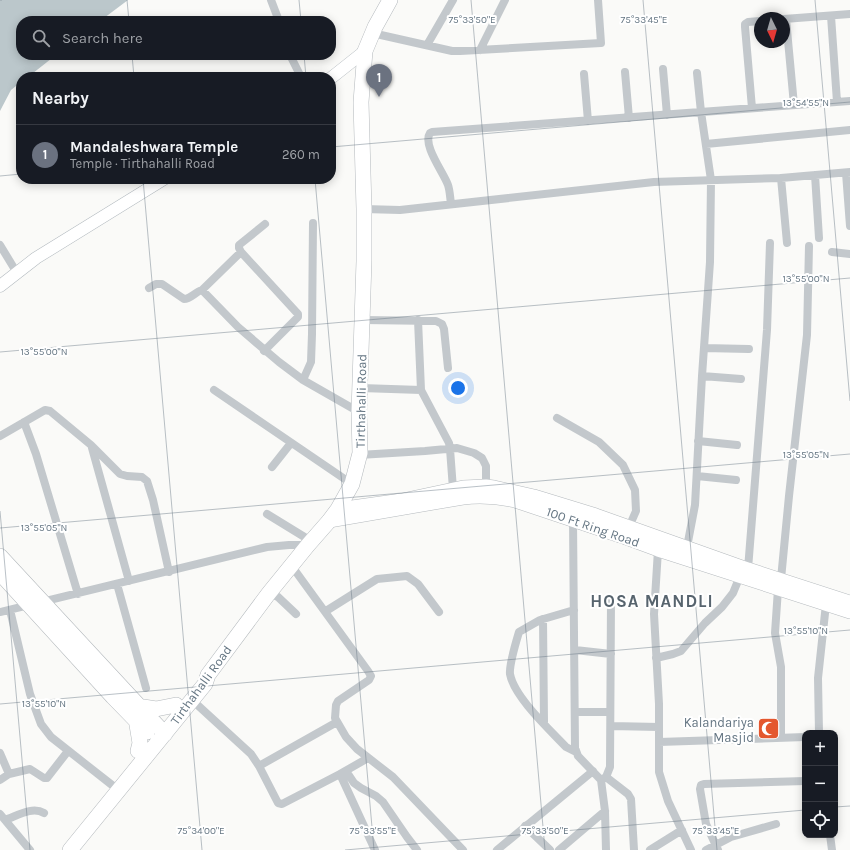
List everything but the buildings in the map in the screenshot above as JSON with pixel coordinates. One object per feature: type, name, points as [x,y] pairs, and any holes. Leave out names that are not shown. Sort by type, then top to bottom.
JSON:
[{"type":"highway","name":"Tirthahalli Road","points":[[158,734],[192,700],[205,684],[208,675],[269,593],[338,509],[352,484],[360,455],[359,412],[363,320],[364,209],[361,102],[365,51],[390,0]]},
{"type":"highway","points":[[0,556],[35,603]]},
{"type":"highway","points":[[0,572],[35,603],[158,734]]},
{"type":"highway","points":[[70,850],[158,734],[176,705],[199,680],[208,675]]},
{"type":"highway","points":[[136,712],[176,705]]},
{"type":"highway","points":[[136,712],[140,743],[138,751]]},
{"type":"highway","points":[[59,850],[138,751],[158,734]]},
{"type":"main road","name":"100 Ft Ring Road","points":[[338,509],[402,500],[463,487],[486,486],[534,496],[629,527],[687,547],[744,572]]},
{"type":"main road","name":"100 Ft Ring Road","points":[[329,521],[478,496],[502,498],[573,520],[658,550],[744,572],[850,612]]},
{"type":"main road","name":"100 Ft Ring Road","points":[[779,584],[850,602]]},
{"type":"street","points":[[272,0],[277,16]]},
{"type":"street","points":[[427,44],[453,0]]},
{"type":"street","points":[[480,50],[504,0]]},
{"type":"street","points":[[372,34],[427,44],[452,51],[601,42],[598,0]]},
{"type":"street","points":[[790,19],[850,14]]},
{"type":"street","points":[[831,16],[838,102]]},
{"type":"street","points":[[752,108],[745,24],[754,22]]},
{"type":"street","points":[[788,48],[794,106]]},
{"type":"street","points":[[336,74],[365,51]]},
{"type":"street","points":[[292,60],[298,72]]},
{"type":"street","points":[[663,69],[667,115]]},
{"type":"street","points":[[625,72],[629,118]]},
{"type":"street","points":[[687,547],[695,505],[710,262],[711,180],[701,112],[698,73]]},
{"type":"street","points":[[584,74],[588,120]]},
{"type":"street","points":[[451,204],[448,184],[437,165],[428,139],[430,133],[850,101]]},
{"type":"street","points":[[706,144],[850,130]]},
{"type":"street","points":[[364,209],[400,210],[654,182],[782,178],[848,172],[850,226]]},
{"type":"street","points":[[815,175],[819,238]]},
{"type":"street","points":[[782,178],[787,242]]},
{"type":"street","points":[[0,286],[36,258],[156,184]]},
{"type":"street","points":[[303,380],[311,362],[313,223]]},
{"type":"street","points":[[264,351],[298,317],[298,314],[239,248],[240,245],[265,224]]},
{"type":"street","points":[[656,658],[680,651],[726,602],[733,593],[744,572],[767,330],[770,243]]},
{"type":"street","points":[[0,245],[17,273]]},
{"type":"street","points":[[782,738],[781,667],[775,633],[779,584],[807,335],[809,246]]},
{"type":"street","points":[[149,288],[156,284],[162,284],[184,299],[188,298],[197,291],[202,290],[241,252]]},
{"type":"street","points":[[832,252],[850,254]]},
{"type":"street","points":[[202,290],[264,351],[303,380],[359,412]]},
{"type":"street","points":[[363,320],[418,320],[436,321],[442,324],[444,329],[448,368]]},
{"type":"street","points":[[418,320],[421,390],[449,443],[453,489]]},
{"type":"street","points":[[704,348],[748,349]]},
{"type":"street","points":[[702,376],[741,378]]},
{"type":"street","points":[[361,388],[421,390]]},
{"type":"street","points":[[214,390],[352,484]]},
{"type":"street","points":[[0,436],[45,410],[50,411],[91,445],[120,474],[142,477],[147,481],[153,500],[169,572]]},
{"type":"street","points":[[557,418],[599,442],[623,465],[635,490],[636,511],[629,527]]},
{"type":"street","points":[[24,422],[36,454],[78,594]]},
{"type":"street","points":[[698,441],[737,445]]},
{"type":"street","points":[[272,467],[291,443]]},
{"type":"street","points":[[92,447],[129,581]]},
{"type":"street","points":[[360,455],[457,448],[474,453],[482,458],[486,466],[486,486]]},
{"type":"street","points":[[696,476],[736,480]]},
{"type":"street","points":[[267,514],[309,543]]},
{"type":"street","points":[[573,520],[576,752]]},
{"type":"street","points":[[0,612],[267,547],[309,543]]},
{"type":"street","points":[[658,550],[654,614],[659,727],[658,772],[668,801],[691,850]]},
{"type":"street","points":[[291,565],[371,676],[369,680],[338,701],[335,712],[337,722],[346,737],[368,758],[393,777],[463,850]]},
{"type":"street","points":[[326,612],[377,579],[407,576],[418,584],[439,612]]},
{"type":"street","points":[[117,584],[146,688]]},
{"type":"street","points":[[269,593],[278,597],[296,614]]},
{"type":"street","points":[[606,850],[604,778],[610,766],[611,601]]},
{"type":"street","points":[[819,730],[818,678],[826,604]]},
{"type":"street","points":[[10,610],[30,694],[41,724],[51,738],[112,785]]},
{"type":"street","points":[[574,610],[543,619],[519,632],[510,674],[518,693],[566,747],[576,752],[593,770],[628,794],[631,799],[634,850]]},
{"type":"street","points":[[543,619],[544,722]]},
{"type":"street","points":[[575,650],[611,654]]},
{"type":"street","points":[[192,700],[242,746],[259,766],[275,800],[278,803],[282,804],[343,773],[368,758]]},
{"type":"street","points":[[575,712],[610,712]]},
{"type":"street","points":[[259,766],[337,722]]},
{"type":"street","points":[[611,726],[659,727]]},
{"type":"street","points":[[658,742],[802,737]]},
{"type":"street","points":[[0,780],[9,774],[30,769],[44,778],[47,778],[68,751]]},
{"type":"street","points":[[0,753],[9,774]]},
{"type":"street","points":[[497,850],[593,770]]},
{"type":"street","points":[[343,773],[375,850]]},
{"type":"street","points":[[343,773],[354,783],[383,802],[417,850]]},
{"type":"street","points":[[716,847],[706,824],[700,790],[701,785],[802,781]]},
{"type":"street","points":[[30,850],[3,817],[32,810],[44,813]]},
{"type":"street","points":[[559,850],[605,811]]},
{"type":"street","points":[[706,850],[716,847],[731,837],[776,824]]},
{"type":"street","points":[[525,826],[550,850]]},
{"type":"street","points":[[650,850],[682,830]]},
{"type":"street","points":[[830,838],[832,850]]},
{"type":"shaded area","points":[[0,0],[128,0],[107,16],[16,16],[16,60],[50,60],[34,72],[16,72],[16,86],[11,90],[0,111]]},
{"type":"place","name":"Mandaleshwara Temple","points":[[379,97]]},
{"type":"place","name":"Kalandariya Masjid","points":[[769,729]]},
{"type":"district","name":"HOSA MANDLI","points":[[652,601]]}]
